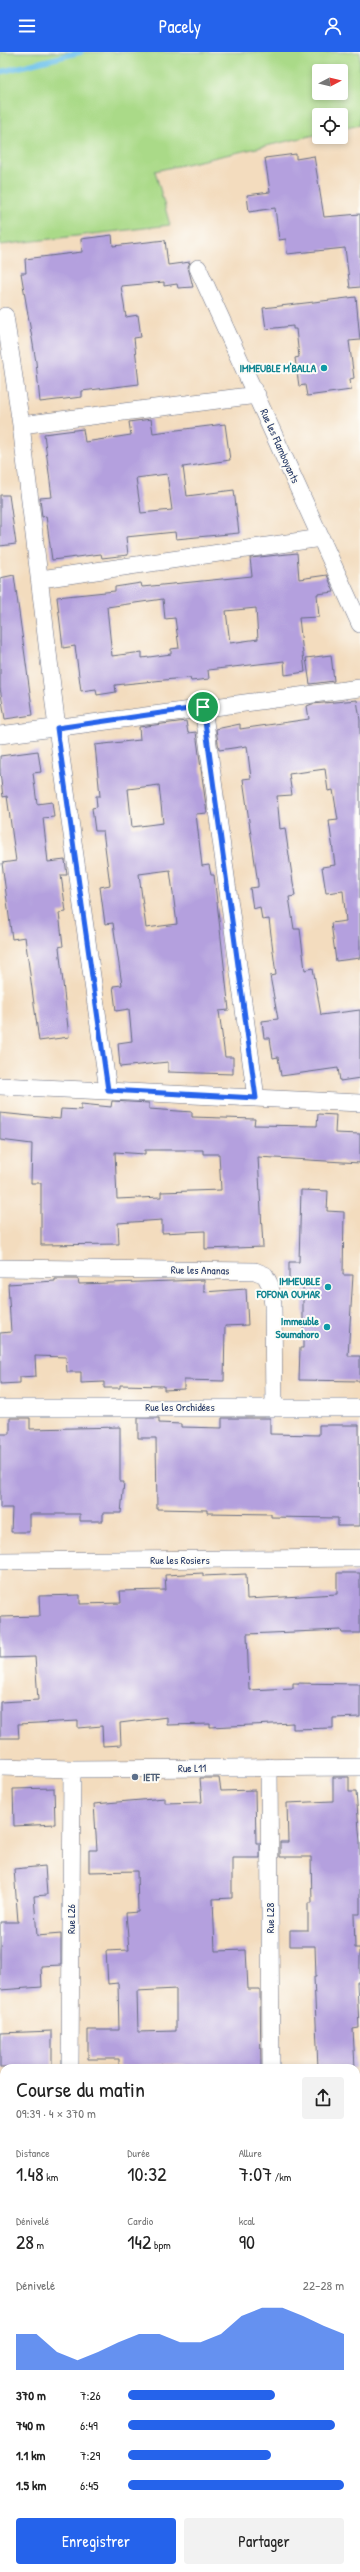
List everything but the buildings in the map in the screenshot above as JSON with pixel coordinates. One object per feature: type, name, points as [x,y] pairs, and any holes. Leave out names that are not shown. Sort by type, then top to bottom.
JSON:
[{"type":"street","name":"Rue les Flamboyants","points":[[198,268],[360,624]]},
{"type":"street","points":[[5,316],[21,425],[57,728],[108,1090]]},
{"type":"street","points":[[21,425],[257,395]]},
{"type":"street","points":[[40,579],[321,538]]},
{"type":"street","points":[[0,735],[203,707],[360,688]]},
{"type":"street","points":[[203,707],[256,1098]]},
{"type":"street","points":[[0,1086],[360,1103]]},
{"type":"street","name":"Rue les Ananas","points":[[0,1268],[250,1271],[265,1275],[270,1285],[273,1306],[274,1407]]},
{"type":"street","name":"Rue les Orchidées","points":[[0,1408],[360,1408]]},
{"type":"street","name":"Rue les Rosiers","points":[[0,1561],[360,1558]]},
{"type":"street","name":"Rue L11","points":[[0,1767],[72,1769],[360,1767]]},
{"type":"street","name":"Rue L28","points":[[269,1767],[271,2064]]},
{"type":"street","name":"Rue L26","points":[[70,2064],[72,1769]]},
{"type":"green space","points":[[0,52],[360,52],[360,125],[348,128],[348,108],[312,108],[312,136],[155,171],[170,225],[0,245]]},
{"type":"waterway","points":[[0,72],[81,52]]},
{"type":"place","name":"IMMEUBLE M'BALLA","points":[[324,368]]},
{"type":"place","name":"IMMEUBLE FOFONA OUMAR","points":[[328,1287]]},
{"type":"place","name":"Immeuble Soumahoro","points":[[327,1327]]},
{"type":"place","name":"IETF","points":[[135,1777]]},
{"type":"route","points":[[203,707],[256,1098],[108,1090],[57,728],[203,707]]}]
